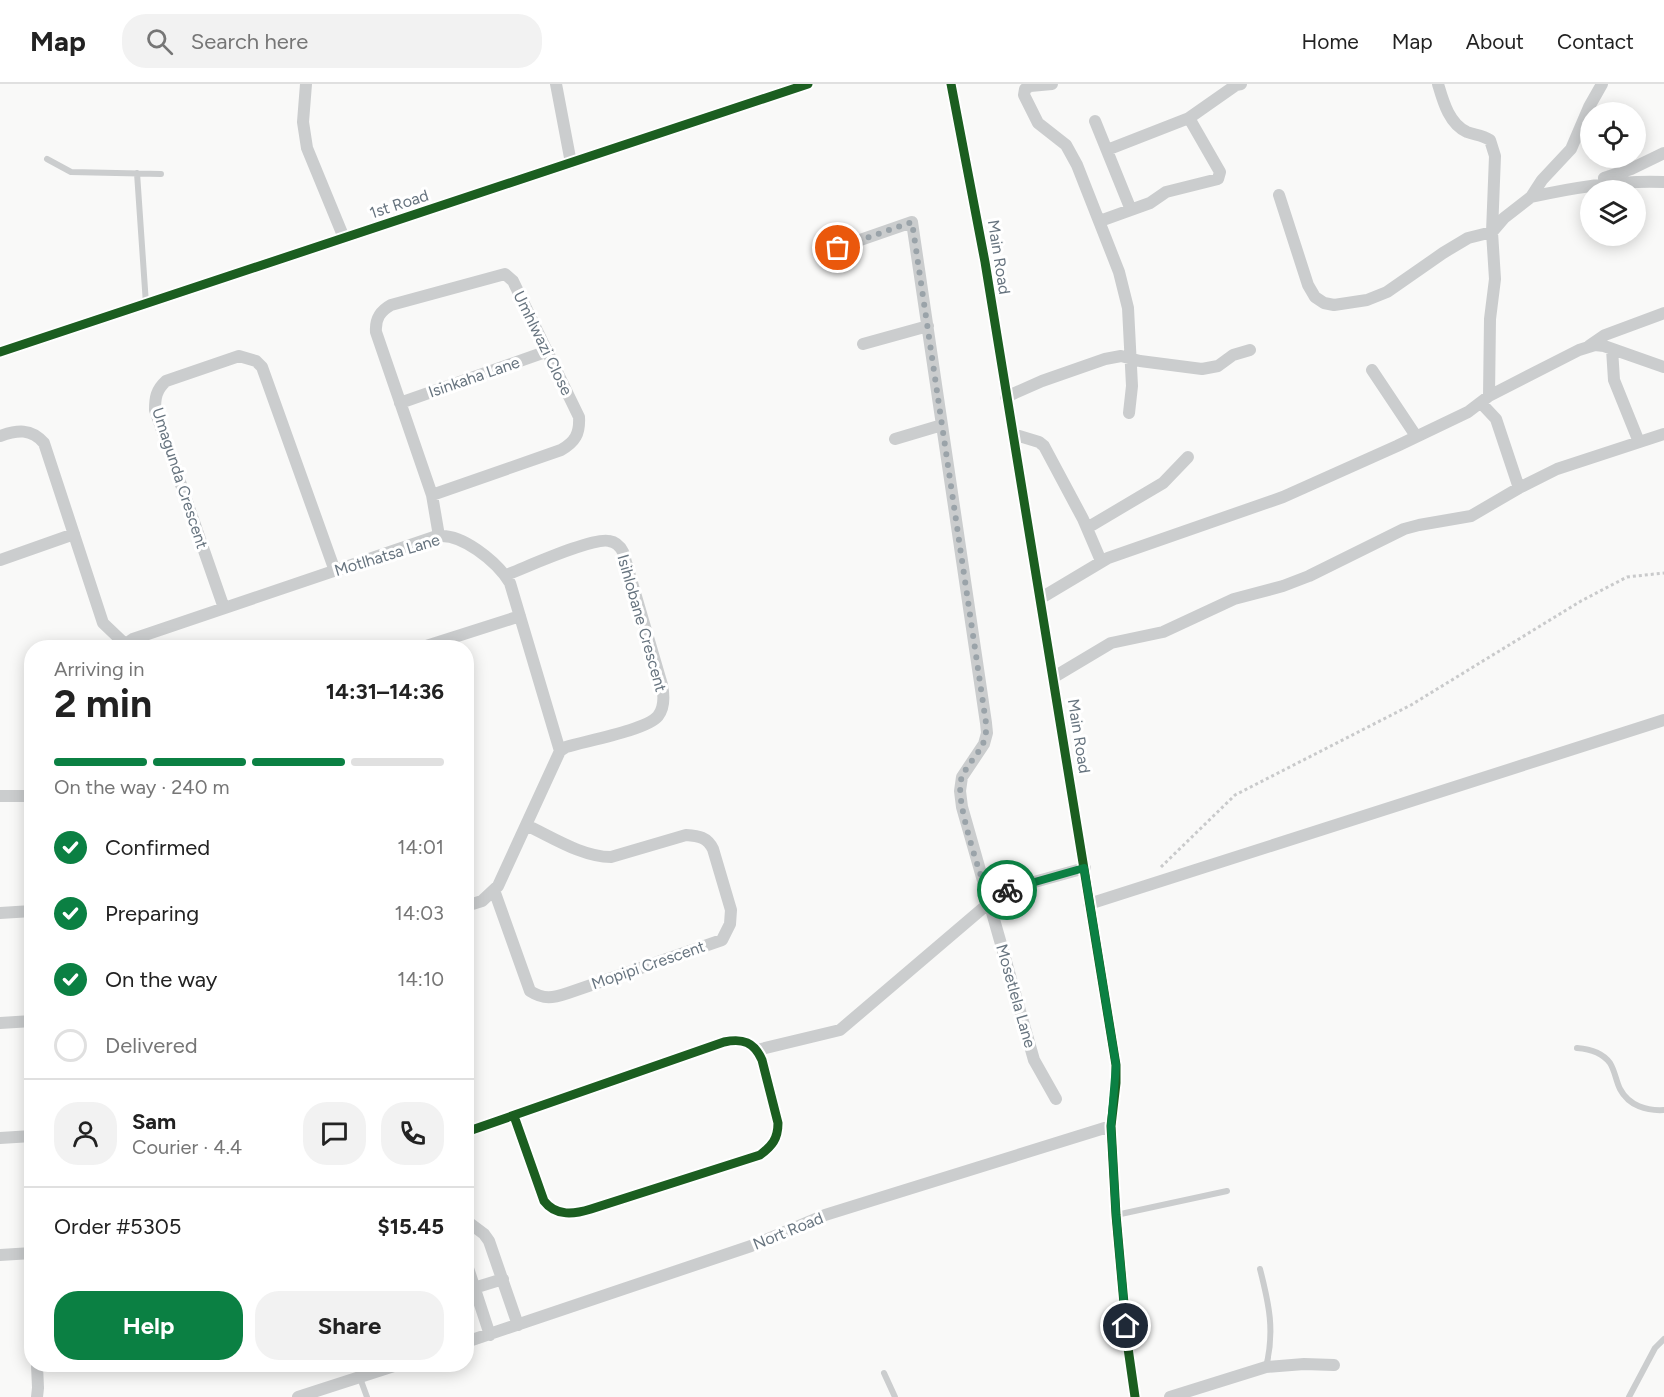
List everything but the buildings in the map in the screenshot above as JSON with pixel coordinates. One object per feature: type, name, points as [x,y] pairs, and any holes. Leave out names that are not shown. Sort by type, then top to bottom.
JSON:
[{"type":"street","points":[[306,84],[303,122],[307,148],[344,238]]},
{"type":"street","points":[[556,84],[571,163]]},
{"type":"street","name":"1st Road","points":[[0,352],[808,84]]},
{"type":"street","name":"Main Road","points":[[951,84],[980,230],[1116,1065],[1111,1126],[1116,1215],[1128,1348],[1135,1397]]},
{"type":"street","points":[[1052,84],[1030,86],[1025,89],[1024,95],[1043,128],[1060,138],[1066,145],[1100,220],[1119,272],[1128,308],[1132,386],[1129,413]]},
{"type":"street","points":[[1107,150],[1189,118],[1236,85],[1241,84]]},
{"type":"street","points":[[1438,84],[1445,107],[1457,126],[1467,132],[1484,136],[1490,140],[1493,147],[1495,167],[1492,232],[1495,279],[1485,399],[1496,419],[1519,488]]},
{"type":"street","points":[[1279,195],[1308,285],[1315,297],[1324,303],[1334,305],[1367,300],[1387,292],[1449,249],[1477,234],[1492,232],[1504,218],[1531,197],[1542,180],[1571,149],[1589,107],[1602,84]]},
{"type":"street","points":[[1100,220],[1150,203],[1166,192],[1218,179],[1220,172],[1189,118]]},
{"type":"street","points":[[1095,121],[1131,210]]},
{"type":"street","points":[[1600,180],[1631,169],[1664,153]]},
{"type":"street","points":[[1646,182],[1664,182]]},
{"type":"street","points":[[1531,197],[1580,187]]},
{"type":"street","name":"Mosetlela Lane","points":[[820,254],[912,222],[987,733],[984,744],[962,777],[960,791],[962,807],[1034,1060],[1056,1098]]},
{"type":"street","name":"Umhlwazi Close","points":[[432,495],[561,450],[575,440],[579,433],[579,417],[513,281],[505,274],[391,305],[381,312],[375,325],[432,495],[439,536]]},
{"type":"street","points":[[1041,598],[1076,579],[1101,561],[1127,550],[1283,497],[1468,412],[1485,399],[1587,347],[1605,335],[1664,313]]},
{"type":"street","points":[[863,344],[928,326]]},
{"type":"street","points":[[1587,347],[1595,345],[1612,349],[1664,367]]},
{"type":"street","points":[[1612,349],[1613,376],[1639,442]]},
{"type":"street","points":[[1006,397],[1042,381],[1105,359],[1121,356],[1140,361],[1202,369],[1218,366],[1233,355],[1250,350]]},
{"type":"street","name":"Isinkaha Lane","points":[[400,403],[548,351]]},
{"type":"street","name":"Umagunda Crescent","points":[[224,608],[155,410],[155,401],[159,387],[166,381],[239,356],[256,361],[262,367],[335,571]]},
{"type":"street","points":[[1372,370],[1416,436]]},
{"type":"street","points":[[895,440],[942,425]]},
{"type":"street","points":[[0,436],[20,430],[33,434],[44,443],[103,623],[117,640]]},
{"type":"street","points":[[1013,434],[1039,442],[1044,446],[1087,528],[1101,561]]},
{"type":"street","points":[[1054,677],[1111,643],[1163,632],[1234,598],[1283,586],[1309,576],[1404,529],[1472,516],[1557,469],[1664,434]]},
{"type":"street","points":[[1087,528],[1162,483],[1188,457]]},
{"type":"street","points":[[0,560],[74,534]]},
{"type":"street","name":"Motlhatsa Lane","points":[[131,640],[439,536],[452,537],[489,559],[506,575],[560,751]]},
{"type":"street","name":"Isihlobane Crescent","points":[[506,575],[595,541],[611,541],[617,544],[623,552],[663,691],[663,706],[659,715],[643,726],[566,747],[560,751]]},
{"type":"street","points":[[446,640],[520,616]]},
{"type":"street","points":[[1089,904],[1664,720]]},
{"type":"street","points":[[474,904],[482,901],[498,886],[560,751]]},
{"type":"street","points":[[0,796],[24,796]]},
{"type":"street","name":"Mopipi Crescent","points":[[494,890],[530,991],[539,997],[550,999],[722,940],[730,924],[731,910],[713,849],[709,841],[699,836],[686,835],[610,857],[602,857],[590,855],[526,825]]},
{"type":"street","points":[[758,1050],[840,1030],[988,899],[1084,868]]},
{"type":"street","points":[[0,913],[24,912]]},
{"type":"street","points":[[0,1023],[24,1022]]},
{"type":"street","points":[[474,1129],[724,1042],[744,1040],[758,1050],[762,1060],[778,1131],[772,1146],[760,1155],[578,1213],[558,1212],[550,1209],[544,1201],[514,1116]]},
{"type":"street","name":"Nort Road","points":[[474,1340],[752,1246],[825,1215],[1111,1126]]},
{"type":"street","points":[[0,1138],[24,1136]]},
{"type":"street","points":[[474,1227],[489,1241],[518,1325]]},
{"type":"street","points":[[0,1254],[24,1253]]},
{"type":"street","points":[[490,1335],[474,1288],[502,1279]]},
{"type":"street","points":[[1170,1397],[1266,1367],[1304,1364],[1334,1365]]},
{"type":"street","points":[[37,1372],[37,1397]]},
{"type":"street","points":[[298,1397],[375,1372]]},
{"type":"lane","points":[[47,159],[71,172],[161,174]]},
{"type":"lane","points":[[137,173],[146,304]]},
{"type":"lane","points":[[1577,1048],[1592,1049],[1609,1062],[1621,1091],[1634,1104],[1639,1107],[1664,1110]]},
{"type":"lane","points":[[1116,1215],[1227,1191]]},
{"type":"lane","points":[[1260,1269],[1269,1305],[1271,1345],[1266,1367]]},
{"type":"lane","points":[[1629,1397],[1655,1348],[1664,1339]]},
{"type":"lane","points":[[884,1373],[895,1397]]},
{"type":"lane","points":[[360,1377],[367,1397]]},
{"type":"path","points":[[1143,887],[1235,795],[1411,705],[1581,601],[1618,581],[1627,577],[1664,573]]},
{"type":"cycle path","points":[[0,352],[808,84]]},
{"type":"cycle path","points":[[951,84],[985,262],[1116,1065],[1111,1126],[1116,1215],[1128,1348],[1135,1397]]},
{"type":"cycle path","points":[[474,1129],[724,1042],[737,1041],[751,1045],[759,1054],[778,1123],[774,1142],[760,1155],[591,1209],[566,1213],[554,1210],[544,1201],[514,1116]]},
{"type":"way so far","points":[[838,248],[912,222],[987,733],[984,744],[962,777],[960,791],[962,807],[987,895],[1007,890]]},
{"type":"route","points":[[1007,890],[1084,868],[1116,1065],[1111,1126],[1126,1326]]}]
